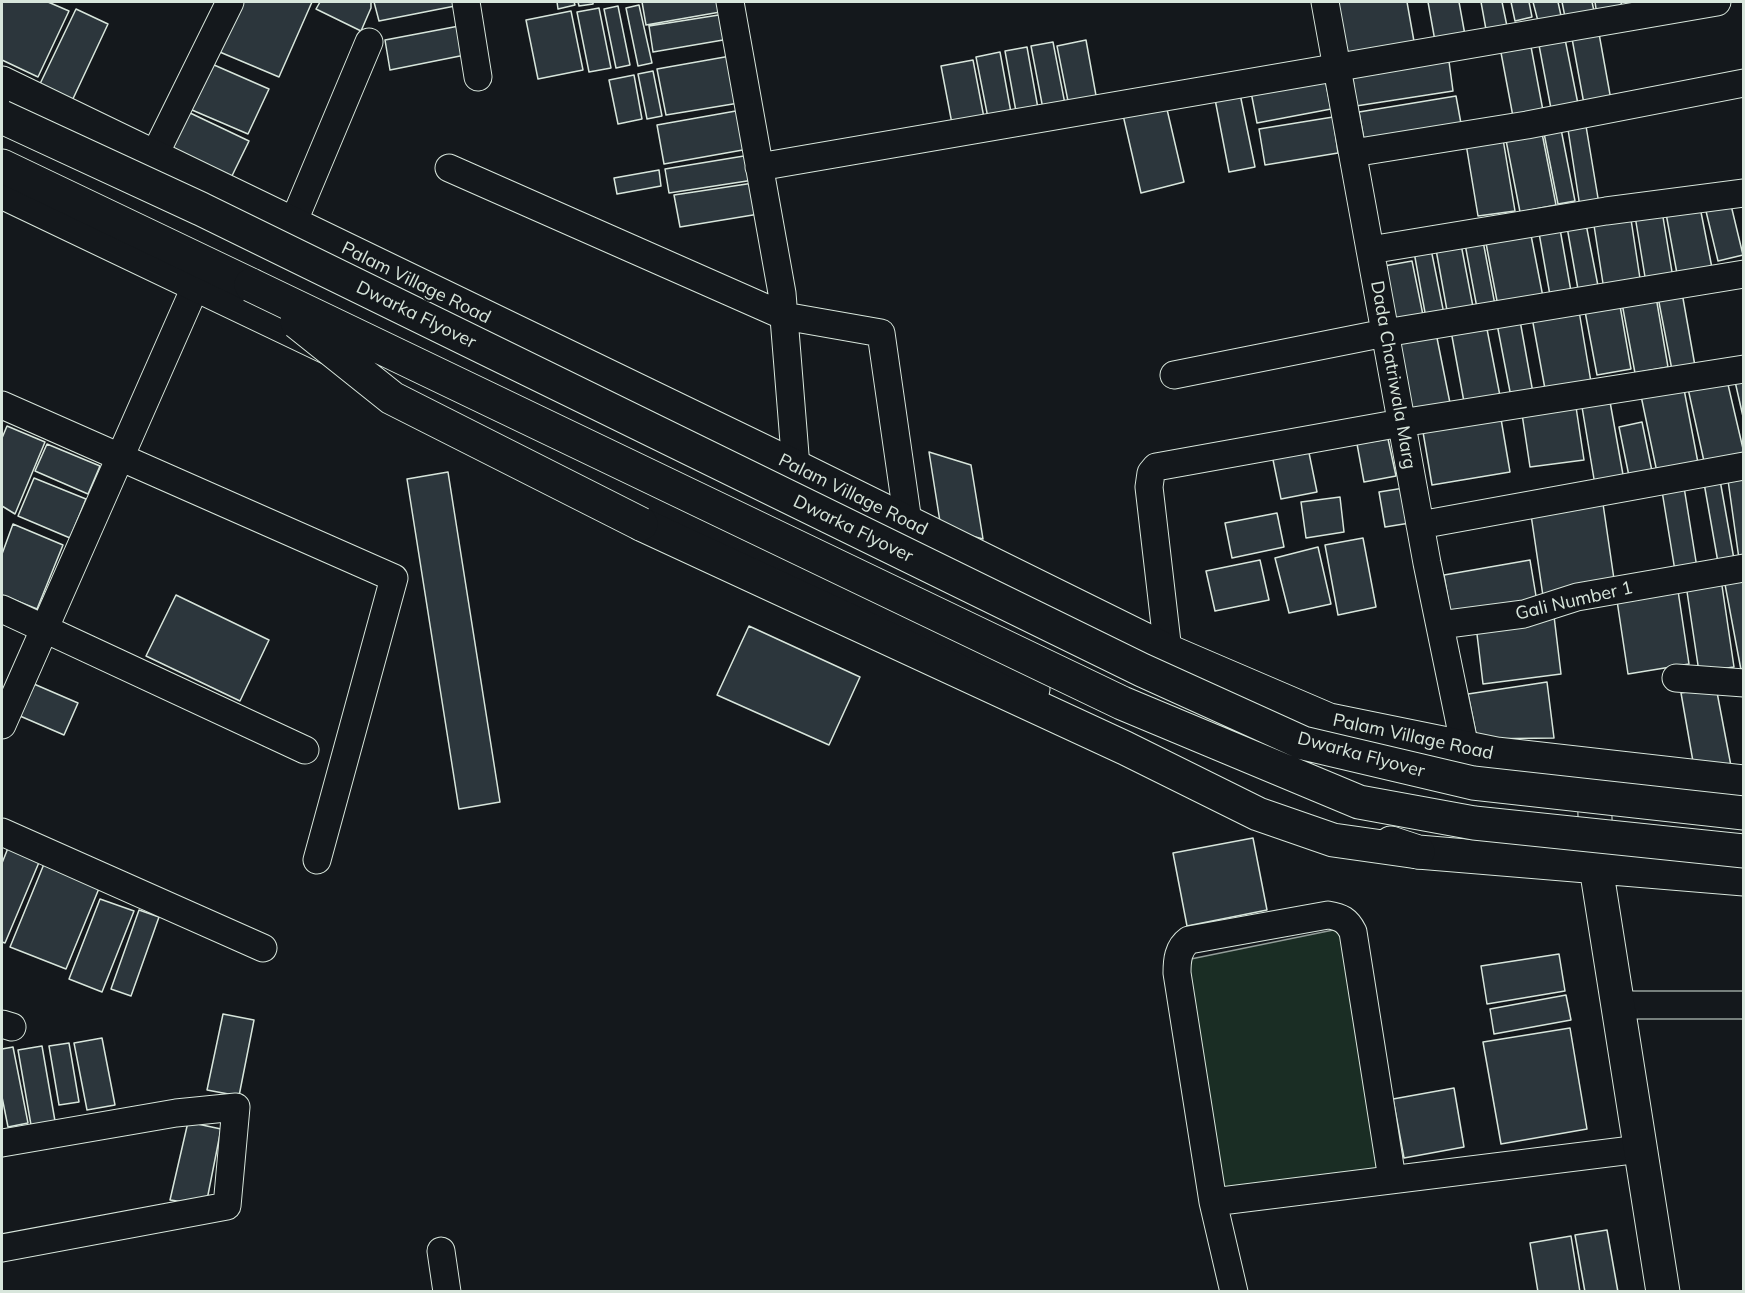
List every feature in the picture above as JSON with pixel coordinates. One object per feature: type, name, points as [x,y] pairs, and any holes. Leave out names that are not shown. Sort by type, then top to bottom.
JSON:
[{"type":"main road","name":"Palam Village Road","points":[[2,83],[796,466],[1168,651],[1329,720],[1496,754],[1743,782]]},
{"type":"main road","name":"Dwarka Flyover","points":[[2,117],[211,214],[1142,670],[1303,743],[1473,783],[1743,813]]},
{"type":"main road","name":"Dwarka Flyover","points":[[2,166],[1122,703],[1359,802],[1474,823],[1743,851]]},
{"type":"main road","points":[[2,192],[425,394],[643,494],[1263,802],[1419,852]]},
{"type":"main road","points":[[251,285],[392,398],[641,524],[1125,748],[1258,814],[1333,840],[1419,852],[1743,879]]},
{"type":"main road","points":[[1594,765],[1596,867],[1663,1292]]},
{"type":"street","points":[[154,156],[230,2]]},
{"type":"street","points":[[466,2],[478,77]]},
{"type":"street","points":[[730,2],[782,293],[796,466]]},
{"type":"street","name":"Dada Chatriwala Marg","points":[[1325,2],[1420,525],[1465,748]]},
{"type":"street","points":[[759,167],[1717,2]]},
{"type":"street","points":[[293,223],[369,42]]},
{"type":"street","points":[[1353,153],[1527,125],[1743,83]]},
{"type":"street","points":[[449,168],[783,316],[881,333],[908,522]]},
{"type":"street","points":[[1370,250],[1606,211],[1743,194]]},
{"type":"street","points":[[1174,375],[1385,333],[1743,274]]},
{"type":"street","points":[[2,725],[195,285]]},
{"type":"street","points":[[1168,651],[1149,487],[1149,478],[1156,467],[1401,423],[1743,369]]},
{"type":"street","points":[[2,405],[394,578],[317,860]]},
{"type":"street","points":[[1420,525],[1743,466]]},
{"type":"street","name":"Gali Number 1","points":[[1440,626],[1524,614],[1576,597],[1743,568]]},
{"type":"street","points":[[2,609],[305,750]]},
{"type":"street","points":[[1676,678],[1743,682]]},
{"type":"street","points":[[2,832],[263,948]]},
{"type":"street","points":[[1234,1292],[1213,1202],[1177,973],[1179,953],[1189,940],[1328,915],[1340,917],[1348,922],[1353,932],[1392,1179]]},
{"type":"street","points":[[1618,1005],[1743,1005]]},
{"type":"street","points":[[2,1143],[176,1113],[236,1107],[227,1206],[2,1248]]},
{"type":"street","points":[[1213,1202],[1640,1149]]},
{"type":"street","points":[[441,1251],[447,1292]]},
{"type":"green space","points":[[1343,928],[1383,1172],[1223,1191],[1186,960]]},
{"type":"building","points":[[2,2],[48,2],[69,11],[38,77],[2,60]]},
{"type":"building","points":[[236,2],[312,2],[279,77],[215,50]]},
{"type":"building","points":[[320,2],[371,2],[371,8],[361,31],[316,9]]},
{"type":"building","points":[[374,2],[454,2],[455,6],[379,21]]},
{"type":"building","points":[[557,2],[574,2],[575,5],[558,9]]},
{"type":"building","points":[[578,2],[593,2],[593,4],[579,6]]},
{"type":"building","points":[[642,2],[725,2],[726,11],[646,25]]},
{"type":"building","points":[[1334,2],[1407,2],[1415,47],[1345,61]]},
{"type":"building","points":[[1428,2],[1459,2],[1465,35],[1435,41]]},
{"type":"building","points":[[1481,2],[1502,2],[1508,31],[1487,35]]},
{"type":"building","points":[[1511,2],[1529,2],[1532,17],[1515,21]]},
{"type":"building","points":[[1533,2],[1558,2],[1562,20],[1539,25]]},
{"type":"building","points":[[1562,2],[1592,2],[1594,11],[1565,17]]},
{"type":"building","points":[[1595,2],[1621,2],[1623,11],[1597,15]]},
{"type":"building","points":[[639,5],[652,63],[638,66],[626,8]]},
{"type":"building","points":[[618,6],[630,65],[616,68],[604,9]]},
{"type":"building","points":[[599,8],[611,68],[589,72],[577,12]]},
{"type":"building","points":[[76,9],[108,24],[71,103],[38,88]]},
{"type":"building","points":[[571,11],[583,70],[538,79],[526,20]]},
{"type":"building","points":[[725,14],[729,39],[653,52],[649,26]]},
{"type":"building","points":[[459,26],[465,55],[390,70],[385,40]]},
{"type":"building","points":[[1598,28],[1611,100],[1584,104],[1571,33]]},
{"type":"building","points":[[1564,34],[1579,109],[1552,114],[1538,40]]},
{"type":"building","points":[[1529,36],[1544,116],[1514,122],[1499,42]]},
{"type":"building","points":[[1086,40],[1097,101],[1069,106],[1057,46]]},
{"type":"building","points":[[1053,42],[1065,104],[1043,109],[1031,46]]},
{"type":"building","points":[[1027,47],[1039,114],[1017,117],[1005,51]]},
{"type":"building","points":[[1000,52],[1012,118],[989,123],[976,57]]},
{"type":"building","points":[[1448,54],[1453,91],[1356,106],[1352,69]]},
{"type":"building","points":[[736,55],[745,102],[666,115],[657,69]]},
{"type":"building","points":[[973,60],[985,123],[953,129],[941,66]]},
{"type":"building","points":[[205,61],[269,89],[248,134],[185,107]]},
{"type":"building","points":[[653,71],[662,116],[647,119],[638,74]]},
{"type":"building","points":[[634,75],[642,119],[618,124],[609,80]]},
{"type":"building","points":[[1325,78],[1331,109],[1257,123],[1251,92]]},
{"type":"building","points":[[1239,89],[1255,167],[1229,172],[1214,94]]},
{"type":"building","points":[[1456,96],[1462,129],[1365,145],[1359,112]]},
{"type":"building","points":[[1166,105],[1184,182],[1141,193],[1123,115]]},
{"type":"building","points":[[747,109],[754,148],[664,164],[657,125]]},
{"type":"building","points":[[186,111],[249,141],[228,184],[165,154]]},
{"type":"building","points":[[1333,117],[1338,153],[1265,165],[1259,129]]},
{"type":"building","points":[[1585,120],[1599,204],[1580,207],[1567,123]]},
{"type":"building","points":[[1560,124],[1575,201],[1558,204],[1543,128]]},
{"type":"building","points":[[1541,128],[1556,205],[1520,212],[1505,135]]},
{"type":"building","points":[[1502,133],[1515,211],[1478,216],[1465,138]]},
{"type":"building","points":[[756,154],[760,179],[669,193],[665,169]]},
{"type":"building","points":[[659,170],[661,186],[617,194],[614,178]]},
{"type":"building","points":[[760,182],[765,213],[680,227],[674,195]]},
{"type":"building","points":[[1730,201],[1743,255],[1718,261],[1705,207]]},
{"type":"building","points":[[1699,202],[1713,273],[1678,279],[1665,208]]},
{"type":"building","points":[[1662,211],[1673,278],[1646,283],[1635,216]]},
{"type":"building","points":[[1630,213],[1641,285],[1604,290],[1593,219]]},
{"type":"building","points":[[1586,224],[1599,291],[1579,295],[1567,227]]},
{"type":"building","points":[[1560,229],[1572,297],[1551,301],[1539,233]]},
{"type":"building","points":[[1530,230],[1543,297],[1498,306],[1485,238]]},
{"type":"building","points":[[1460,239],[1474,312],[1448,316],[1435,244]]},
{"type":"building","points":[[1483,241],[1495,305],[1477,308],[1465,244]]},
{"type":"building","points":[[1431,249],[1444,314],[1426,318],[1414,252]]},
{"type":"building","points":[[1412,261],[1424,320],[1396,326],[1384,266]]},
{"type":"building","points":[[1681,287],[1695,366],[1672,370],[1657,292]]},
{"type":"building","points":[[1655,291],[1668,367],[1635,373],[1621,298]]},
{"type":"building","points":[[1619,300],[1631,369],[1597,375],[1584,306]]},
{"type":"building","points":[[1578,305],[1591,382],[1545,389],[1531,312]]},
{"type":"building","points":[[1519,315],[1533,393],[1511,397],[1496,319]]},
{"type":"building","points":[[1486,324],[1500,396],[1464,402],[1451,331]]},
{"type":"building","points":[[1436,333],[1451,408],[1407,417],[1392,342]]},
{"type":"building","points":[[1744,375],[1744,421],[1734,377]]},
{"type":"building","points":[[1726,376],[1744,453],[1705,466],[1687,384]]},
{"type":"building","points":[[1683,384],[1699,468],[1658,477],[1640,391]]},
{"type":"building","points":[[1609,396],[1625,486],[1596,491],[1581,401]]},
{"type":"building","points":[[1576,407],[1584,460],[1530,467],[1522,414]]},
{"type":"building","points":[[1501,419],[1510,472],[1432,485],[1423,432]]},
{"type":"building","points":[[1642,422],[1654,481],[1631,486],[1619,427]]},
{"type":"building","points":[[7,426],[45,442],[15,514],[2,506],[2,438]]},
{"type":"building","points":[[1388,439],[1396,476],[1364,482],[1357,444]]},
{"type":"building","points":[[1307,443],[1317,492],[1281,499],[1271,450]]},
{"type":"building","points":[[47,444],[100,466],[88,494],[35,471]]},
{"type":"building","points":[[929,452],[971,465],[983,539],[941,528]]},
{"type":"building","points":[[1744,471],[1744,558],[1739,559],[1727,473]]},
{"type":"building","points":[[448,472],[500,802],[459,809],[407,479]]},
{"type":"building","points":[[34,478],[86,499],[70,538],[18,516]]},
{"type":"building","points":[[1720,480],[1735,565],[1719,568],[1704,483]]},
{"type":"building","points":[[1684,487],[1698,574],[1676,577],[1662,491]]},
{"type":"building","points":[[1404,488],[1410,523],[1385,527],[1379,492]]},
{"type":"building","points":[[1340,497],[1344,532],[1306,538],[1301,502]]},
{"type":"building","points":[[1602,497],[1615,586],[1543,596],[1530,508]]},
{"type":"building","points":[[1277,513],[1284,547],[1232,558],[1225,523]]},
{"type":"building","points":[[13,524],[63,545],[37,609],[2,595],[2,554]]},
{"type":"building","points":[[1363,538],[1376,607],[1338,615],[1325,545]]},
{"type":"building","points":[[1318,547],[1331,604],[1289,613],[1275,558]]},
{"type":"building","points":[[1260,560],[1269,600],[1215,611],[1206,571]]},
{"type":"building","points":[[1530,560],[1537,602],[1451,617],[1444,575]]},
{"type":"building","points":[[1744,575],[1744,669],[1741,670],[1724,579]]},
{"type":"building","points":[[1721,579],[1734,667],[1699,672],[1686,585]]},
{"type":"building","points":[[1677,584],[1689,664],[1628,674],[1616,594]]},
{"type":"building","points":[[176,595],[269,640],[240,701],[146,656]]},
{"type":"building","points":[[1554,616],[1561,674],[1483,684],[1476,626]]},
{"type":"building","points":[[749,626],[860,677],[829,745],[717,695]]},
{"type":"building","points":[[27,681],[78,703],[64,735],[13,713]]},
{"type":"building","points":[[1547,682],[1554,738],[1477,739],[1468,694]]},
{"type":"building","points":[[1716,687],[1731,766],[1695,773],[1681,693]]},
{"type":"building","points":[[1253,838],[1267,910],[1187,926],[1173,853]]},
{"type":"building","points":[[8,848],[40,860],[5,943],[2,942],[2,863]]},
{"type":"building","points":[[44,864],[100,886],[66,969],[10,947]]},
{"type":"building","points":[[100,899],[134,911],[102,992],[69,979]]},
{"type":"building","points":[[139,910],[159,917],[131,996],[111,989]]},
{"type":"building","points":[[1559,954],[1565,991],[1487,1004],[1481,966]]},
{"type":"building","points":[[1566,995],[1571,1020],[1494,1034],[1490,1009]]},
{"type":"building","points":[[223,1014],[254,1020],[239,1096],[207,1090]]},
{"type":"building","points":[[1570,1028],[1587,1129],[1501,1144],[1483,1042]]},
{"type":"building","points":[[102,1038],[115,1105],[87,1110],[74,1043]]},
{"type":"building","points":[[69,1043],[79,1102],[59,1105],[49,1046]]},
{"type":"building","points":[[42,1046],[55,1121],[31,1125],[18,1050]]},
{"type":"building","points":[[13,1047],[28,1123],[8,1127],[2,1097],[2,1049]]},
{"type":"building","points":[[1454,1088],[1464,1147],[1404,1158],[1393,1099]]},
{"type":"building","points":[[188,1122],[221,1129],[206,1205],[170,1200]]},
{"type":"building","points":[[1607,1230],[1618,1292],[1585,1292],[1575,1235]]},
{"type":"building","points":[[1571,1236],[1580,1292],[1538,1292],[1530,1243]]}]
